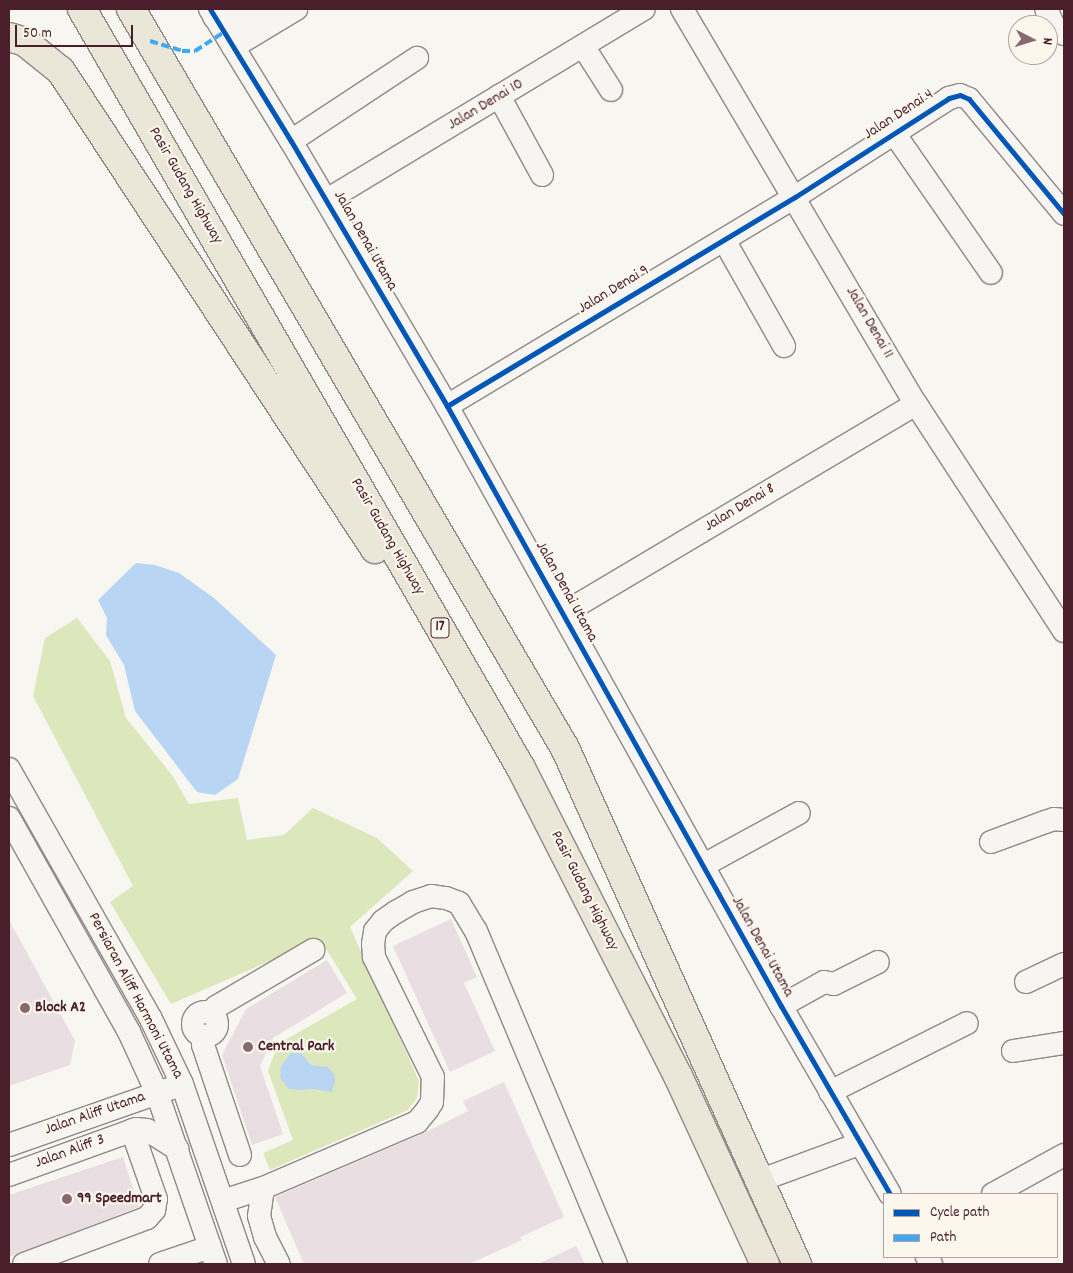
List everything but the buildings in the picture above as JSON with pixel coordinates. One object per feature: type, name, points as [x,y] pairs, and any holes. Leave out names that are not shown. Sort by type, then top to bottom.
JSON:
[{"type":"highway","name":"Pasir Gudang Highway","points":[[82,9],[521,768],[678,1076],[765,1264]]},
{"type":"highway","points":[[131,9],[565,748],[798,1264]]},
{"type":"highway","points":[[9,37],[25,42],[61,71],[281,408],[521,768]]},
{"type":"street","points":[[212,13],[226,12],[232,15],[236,21],[255,17],[267,9]]},
{"type":"street","points":[[233,47],[296,9]]},
{"type":"street","name":"Jalan Denai 10","points":[[327,200],[644,9]]},
{"type":"street","name":"Jalan Denai 11","points":[[682,9],[916,404],[1064,631]]},
{"type":"street","points":[[1046,9],[1054,26],[1064,34]]},
{"type":"street","name":"Jalan Denai Utama","points":[[212,13],[292,141],[447,406],[704,865],[780,1006],[889,1193]]},
{"type":"street","points":[[583,46],[611,90]]},
{"type":"street","points":[[292,141],[417,58]]},
{"type":"street","points":[[499,96],[542,175]]},
{"type":"street","name":"Jalan Denai 4","points":[[795,197],[949,98],[960,96],[969,99],[1064,214]]},
{"type":"street","points":[[894,133],[991,273]]},
{"type":"street","name":"Jalan Denai 9","points":[[447,406],[795,197]]},
{"type":"street","points":[[724,240],[784,346]]},
{"type":"street","name":"Jalan Denai 8","points":[[564,613],[916,404]]},
{"type":"street","name":"Persiaran Aliff Harmoni Utama","points":[[9,769],[160,1037],[182,1084],[244,1264]]},
{"type":"street","points":[[704,865],[799,813]]},
{"type":"street","name":"Persiaran Aliff Harmoni Utama","points":[[9,818],[129,1032],[157,1092],[213,1256]]},
{"type":"street","points":[[991,842],[1045,822],[1064,820]]},
{"type":"street","points":[[223,1201],[263,1188],[417,1122],[432,1102],[433,1077],[374,957],[373,944],[375,931],[382,921],[396,912],[413,902],[431,896],[446,898],[459,904],[476,930],[616,1264]]},
{"type":"street","points":[[160,1037],[174,1029],[202,1024],[216,1007],[313,950]]},
{"type":"street","points":[[780,1006],[824,982],[834,984],[878,962]]},
{"type":"street","points":[[1026,982],[1064,964]]},
{"type":"street","points":[[830,1092],[968,1023]]},
{"type":"street","points":[[202,1024],[203,1045],[240,1155]]},
{"type":"street","points":[[1013,1050],[1064,1043]]},
{"type":"street","points":[[129,1102],[138,1081],[141,1058]]},
{"type":"street","name":"Jalan Aliff Utama","points":[[9,1144],[182,1084]]},
{"type":"street","points":[[24,1264],[147,1218],[154,1210],[156,1199],[132,1130],[147,1130],[177,1149]]},
{"type":"street","name":"Jalan Aliff 3","points":[[9,1175],[132,1130]]},
{"type":"street","points":[[761,1180],[859,1144]]},
{"type":"street","points":[[995,1193],[1064,1155]]},
{"type":"street","points":[[263,1188],[259,1216],[266,1237],[279,1264]]},
{"type":"street","points":[[231,1227],[259,1216]]},
{"type":"street","points":[[160,1264],[213,1256]]},
{"type":"green space","points":[[77,618],[110,661],[126,718],[172,775],[189,804],[238,798],[247,840],[284,835],[313,808],[377,838],[413,871],[350,927],[419,1081],[417,1098],[408,1110],[270,1170],[263,1153],[293,1140],[268,1071],[278,1044],[357,999],[320,939],[171,1004],[110,902],[133,886],[33,696],[45,638]]},
{"type":"water","points":[[136,563],[155,565],[179,573],[214,598],[276,655],[238,779],[215,795],[197,792],[135,711],[124,665],[106,635],[107,618],[98,600]]},
{"type":"water","points":[[291,1053],[301,1053],[311,1065],[328,1067],[334,1074],[335,1081],[332,1092],[314,1089],[289,1089],[280,1078],[281,1066]]},
{"type":"marked path","points":[[150,41],[182,51],[195,51],[224,32]]},
{"type":"cycle path","points":[[210,9],[291,141],[447,406],[781,1006],[889,1193]]},
{"type":"cycle path","points":[[447,406],[795,197],[949,98],[960,95],[969,99],[1064,214]]},
{"type":"place","name":"Block A2","points":[[25,1008]]},
{"type":"place","name":"Central Park","points":[[248,1047]]},
{"type":"place","name":"99 Speedmart","points":[[67,1199]]}]
